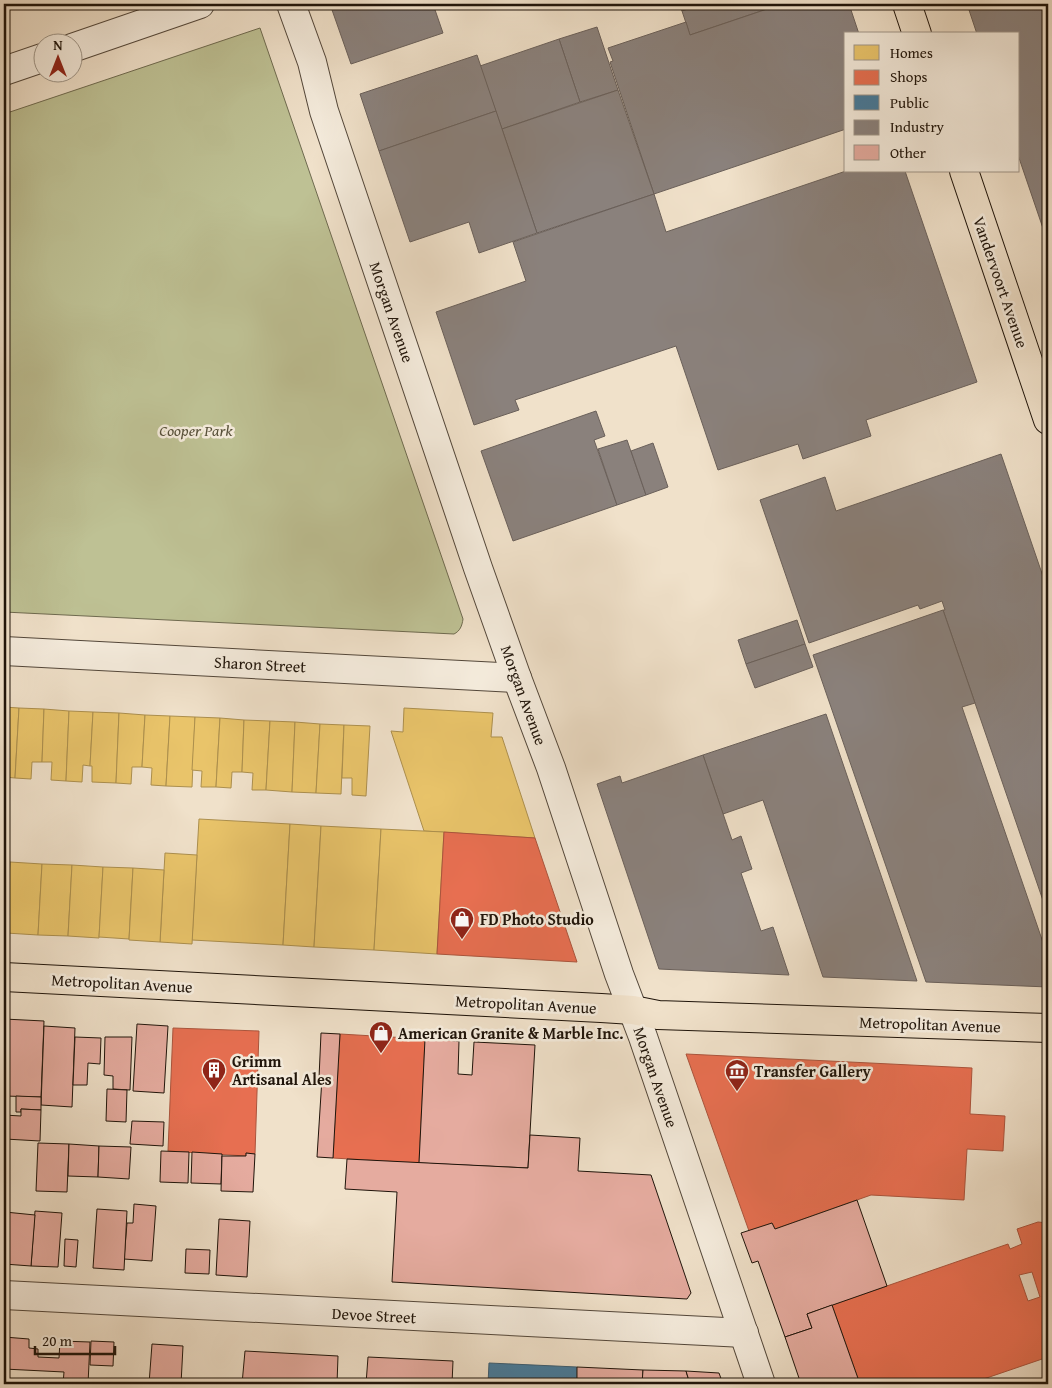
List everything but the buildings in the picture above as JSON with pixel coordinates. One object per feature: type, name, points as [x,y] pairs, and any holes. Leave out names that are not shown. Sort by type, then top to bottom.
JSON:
[{"type":"main road","points":[[907,4],[916,32]]},
{"type":"main road","name":"Vandervoort Avenue","points":[[964,172],[1048,420]]},
{"type":"main road","name":"Metropolitan Avenue","points":[[4,977],[632,1010],[658,1015],[1048,1028]]},
{"type":"street","points":[[82,45],[200,4]]},
{"type":"street","name":"Morgan Avenue","points":[[292,4],[312,62],[327,121],[517,678],[551,768],[632,1010],[644,1038],[761,1384]]},
{"type":"street","points":[[4,72],[32,62]]},
{"type":"street","name":"Sharon Street","points":[[4,651],[517,678]]},
{"type":"street","name":"Devoe Street","points":[[4,1295],[744,1334]]},
{"type":"green space","name":"Cooper Park","points":[[260,28],[463,619],[461,626],[454,634],[4,612],[4,114]]},
{"type":"place","name":"FD Photo Studio","points":[[462,940]]},
{"type":"place","name":"American Granite & Marble Inc.","points":[[381,1054]]},
{"type":"place","name":"Grimm Artisanal Ales","points":[[214,1091]]},
{"type":"place","name":"Transfer Gallery","points":[[737,1092]]}]
